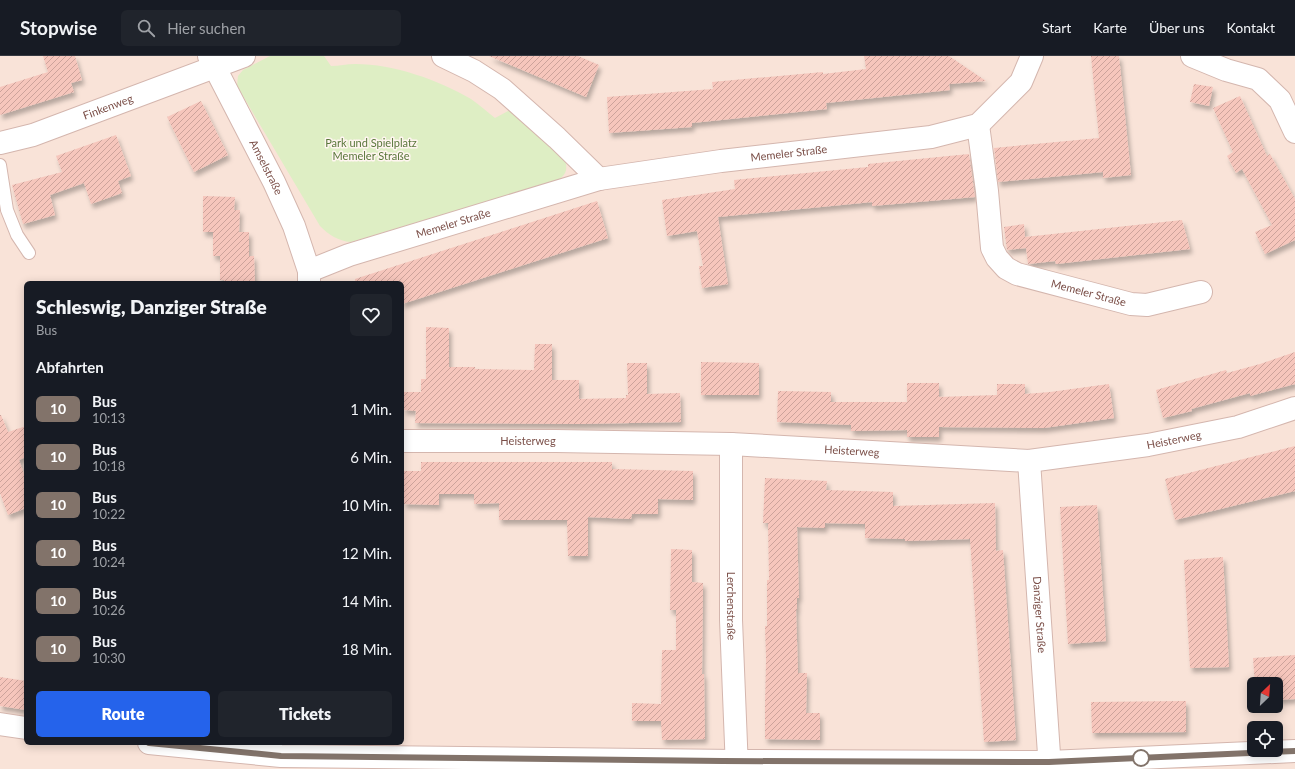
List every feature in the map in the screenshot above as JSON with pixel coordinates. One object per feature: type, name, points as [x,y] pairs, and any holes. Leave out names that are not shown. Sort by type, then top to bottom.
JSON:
[{"type":"street","points":[[212,61],[244,56]]},
{"type":"street","points":[[443,56],[474,71],[502,89],[599,178]]},
{"type":"street","points":[[978,125],[1021,82],[1032,56]]},
{"type":"street","points":[[1192,56],[1226,70],[1258,78],[1280,100],[1295,132]]},
{"type":"street","name":"Finkenweg","points":[[0,143],[33,135],[212,61]]},
{"type":"street","name":"Amselstraße","points":[[212,61],[274,182],[294,226],[309,277]]},
{"type":"street","name":"Memeler Straße","points":[[309,277],[349,255],[599,178],[721,161],[931,137],[978,125],[988,191],[992,248],[997,258],[1006,268],[1034,280],[1131,304],[1147,305],[1201,292]]},
{"type":"street","name":"Heisterweg","points":[[404,441],[556,441],[730,444],[1029,461],[1148,445],[1238,427],[1295,408]]},
{"type":"street","name":"Lerchenstraße","points":[[730,444],[732,620],[737,765]]},
{"type":"street","name":"Danziger Straße","points":[[1029,461],[1049,765]]},
{"type":"street","points":[[0,724],[24,728]]},
{"type":"street","points":[[169,745],[281,756],[737,765],[1049,765],[1295,751]]},
{"type":"lane","points":[[0,165],[7,210],[17,235],[29,253]]},
{"type":"shaded area","points":[[0,56],[1295,56],[1295,769],[0,769]]},
{"type":"green space","name":"Park und Spielplatz Memeler Straße","points":[[270,56],[324,56],[331,66],[352,64],[370,65],[400,70],[415,74],[458,92],[474,101],[495,118],[512,109],[565,160],[566,172],[558,180],[351,242],[338,239],[330,235],[320,226],[237,86],[238,76],[243,70]]},
{"type":"building","points":[[43,56],[75,56],[82,80],[71,83],[74,92],[0,115],[0,87],[48,72]]},
{"type":"building","points":[[489,56],[578,56],[599,65],[586,97]]},
{"type":"building","points":[[864,56],[949,56],[986,81],[949,84],[950,90],[826,103],[827,109],[692,123],[692,127],[609,133],[607,97],[713,89],[712,82],[823,72],[823,74],[866,69]]},
{"type":"building","points":[[1091,56],[1119,56],[1131,175],[1103,178],[1103,172],[998,182],[994,148],[1099,138]]},
{"type":"building","points":[[1194,84],[1213,87],[1209,106],[1190,102]]},
{"type":"building","points":[[1240,96],[1267,156],[1270,154],[1295,199],[1295,240],[1265,254],[1255,232],[1272,225],[1242,169],[1236,173],[1227,156],[1233,152],[1213,108]]},
{"type":"building","points":[[201,101],[228,155],[194,172],[167,117]]},
{"type":"building","points":[[116,135],[131,176],[118,181],[122,193],[91,204],[84,183],[50,195],[55,215],[23,224],[12,185],[62,172],[56,156]]},
{"type":"building","points":[[969,154],[975,197],[872,206],[872,202],[718,217],[728,284],[702,288],[699,266],[703,266],[697,231],[667,236],[662,200],[735,189],[734,180],[868,167],[868,164]]},
{"type":"building","points":[[203,196],[235,197],[234,210],[240,210],[239,232],[249,232],[249,256],[254,256],[255,281],[220,280],[220,256],[213,256],[213,232],[203,232]]},
{"type":"building","points":[[597,201],[608,238],[404,303],[404,281],[355,281],[355,279]]},
{"type":"building","points":[[1182,220],[1190,249],[1056,264],[1055,261],[1028,264],[1026,248],[1007,250],[1004,227],[1024,224],[1025,237]]},
{"type":"building","points":[[426,327],[449,328],[449,367],[534,370],[535,344],[552,344],[552,380],[579,380],[579,399],[626,398],[626,395],[628,395],[627,363],[647,363],[647,394],[680,393],[681,422],[579,424],[415,423],[416,411],[404,410],[404,392],[421,392],[421,379],[426,379]]},
{"type":"building","points":[[1295,352],[1295,384],[1250,396],[1250,393],[1191,409],[1192,411],[1163,418],[1156,390],[1226,370],[1227,373],[1260,364]]},
{"type":"building","points":[[701,362],[759,363],[759,395],[701,395]]},
{"type":"building","points":[[907,383],[939,383],[939,397],[997,395],[997,384],[1025,384],[1025,394],[1109,384],[1114,418],[1044,428],[939,427],[939,437],[907,437],[907,430],[851,431],[851,425],[777,422],[778,391],[831,392],[831,402],[907,402]]},
{"type":"building","points":[[1,415],[8,432],[24,427],[24,458],[19,460],[24,474],[24,509],[8,515],[0,493]]},
{"type":"building","points":[[1295,446],[1295,491],[1175,520],[1165,479]]},
{"type":"building","points":[[421,462],[612,462],[612,469],[693,471],[693,500],[658,499],[658,514],[632,514],[631,519],[588,517],[588,556],[568,556],[567,520],[499,520],[499,503],[474,504],[474,494],[439,494],[439,505],[404,504],[404,471],[421,471]]},
{"type":"building","points":[[765,478],[827,481],[826,490],[893,492],[893,506],[995,503],[996,551],[1003,550],[1016,740],[984,742],[970,539],[905,541],[905,539],[865,538],[865,524],[825,523],[825,528],[797,527],[799,598],[797,598],[796,610],[798,673],[807,673],[806,713],[820,713],[820,740],[765,739],[765,626],[767,626],[767,580],[769,580],[768,523],[763,523]]},
{"type":"building","points":[[1097,505],[1106,641],[1068,644],[1060,507]]},
{"type":"building","points":[[671,549],[692,550],[692,582],[703,583],[702,674],[704,674],[705,739],[662,740],[661,721],[632,721],[632,703],[661,704],[662,650],[676,650],[676,610],[670,610]]},
{"type":"building","points":[[1223,557],[1229,667],[1190,668],[1184,560]]},
{"type":"building","points":[[1295,655],[1295,699],[1283,700],[1283,677],[1254,677],[1253,658]]},
{"type":"building","points":[[0,677],[24,681],[24,710],[0,706]]},
{"type":"building","points":[[1186,701],[1186,732],[1092,733],[1091,702]]},
{"type":"bus line","name":"10","points":[[169,745],[281,756],[722,761],[1049,762],[1295,751]]}]
